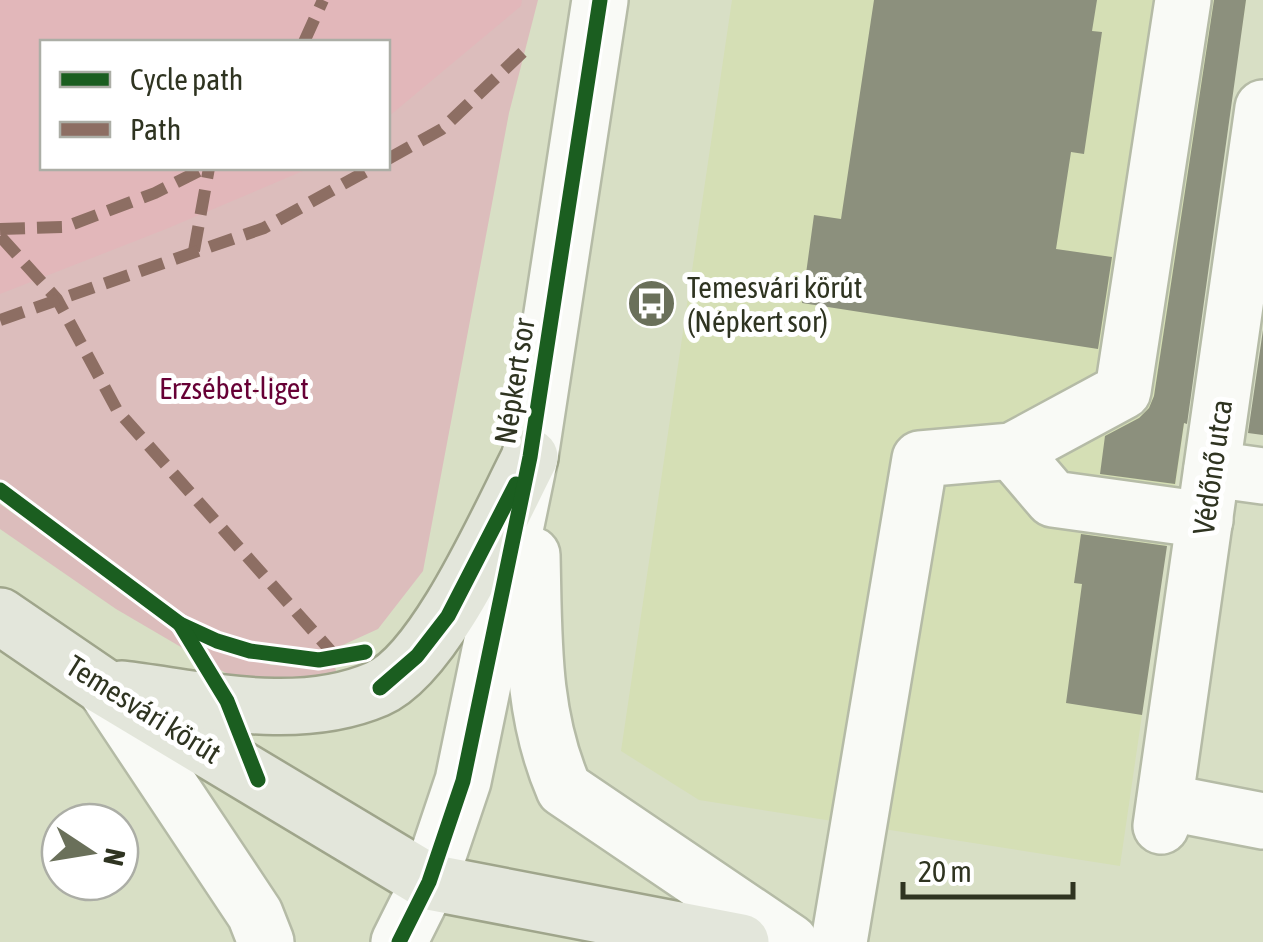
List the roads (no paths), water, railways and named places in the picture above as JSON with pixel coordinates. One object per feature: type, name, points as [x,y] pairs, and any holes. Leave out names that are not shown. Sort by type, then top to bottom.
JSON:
[{"type":"main road","points":[[104,687],[266,706],[330,702],[380,688],[417,656],[448,616],[530,457]]},
{"type":"main road","name":"Temesvári körút","points":[[0,616],[104,687],[429,882],[741,942]]},
{"type":"street","name":"Népkert sor","points":[[399,942],[429,882],[463,781],[530,457],[600,0]]},
{"type":"street","points":[[840,942],[920,459],[1012,451],[1122,391],[1183,0]]},
{"type":"street","name":"Védőnő utca","points":[[1263,108],[1227,488],[1163,814],[1263,821]]},
{"type":"street","points":[[1012,451],[1053,500],[1227,488]]},
{"type":"street","points":[[530,457],[535,686],[549,754],[564,788],[790,942]]},
{"type":"street","points":[[104,687],[254,914],[266,942]]},
{"type":"place","name":"Temesvári körút (Népkert sor)","points":[[652,304]]},
{"type":"park label","name":"Erzsébet-liget","points":[[234,388]]}]
